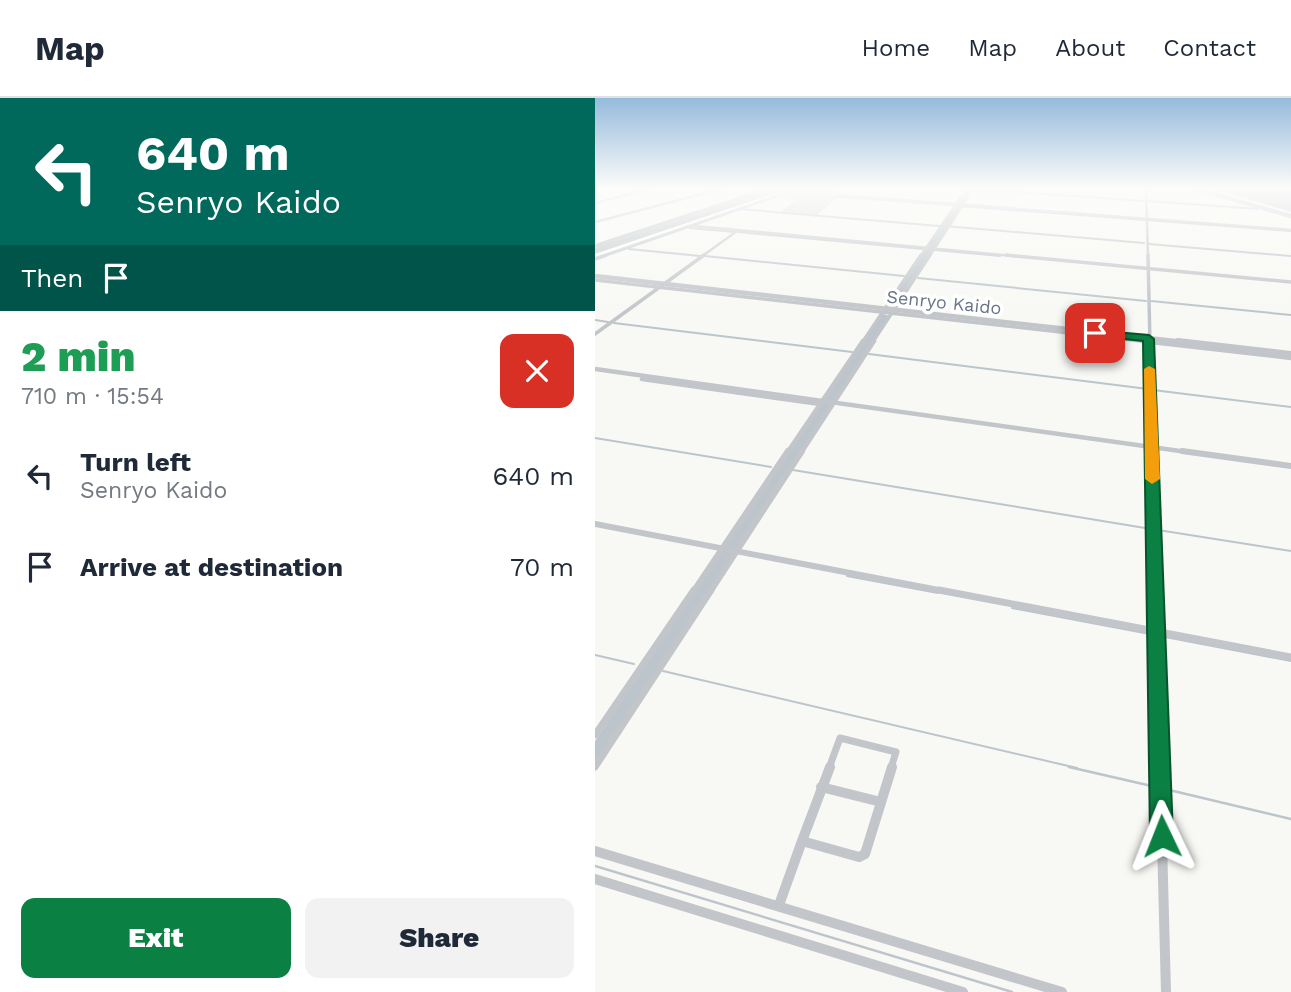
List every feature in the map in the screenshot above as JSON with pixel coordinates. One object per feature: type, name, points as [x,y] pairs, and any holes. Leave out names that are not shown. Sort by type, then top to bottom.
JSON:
[{"type":"main road","points":[[595,257],[676,230]]},
{"type":"street","points":[[637,231],[641,230]]},
{"type":"street","points":[[595,245],[641,230]]},
{"type":"street","points":[[724,230],[1291,282]]},
{"type":"street","points":[[595,767],[654,664],[832,403],[883,311],[944,230]]},
{"type":"street","points":[[595,735],[654,664],[787,467],[823,402],[893,312],[911,276],[944,230]]},
{"type":"street","points":[[1146,230],[1166,992]]},
{"type":"street","points":[[595,334],[737,231]]},
{"type":"street","name":"Senryo Kaido","points":[[595,278],[1291,356]]},
{"type":"street","points":[[595,371],[1291,466]]},
{"type":"street","points":[[595,524],[1156,634],[1291,657]]},
{"type":"street","points":[[779,905],[801,841],[839,738],[896,752],[865,854],[859,857],[801,841]]},
{"type":"street","points":[[821,787],[881,802]]},
{"type":"street","points":[[595,851],[1062,992]]},
{"type":"street","points":[[595,879],[963,992]]},
{"type":"shaded area","points":[[651,230],[665,230],[595,253],[595,248]]},
{"type":"waterway","points":[[595,245],[642,230]]},
{"type":"waterway","points":[[709,230],[735,232]]},
{"type":"waterway","points":[[891,307],[943,230]]},
{"type":"waterway","points":[[988,230],[1144,243]]},
{"type":"waterway","points":[[1274,230],[1291,231]]},
{"type":"waterway","points":[[738,232],[923,249]]},
{"type":"waterway","points":[[1149,244],[1291,256]]},
{"type":"waterway","points":[[629,249],[700,256]]},
{"type":"waterway","points":[[928,249],[932,250]]},
{"type":"waterway","points":[[935,250],[1000,256]]},
{"type":"waterway","points":[[705,256],[904,276]]},
{"type":"waterway","points":[[918,278],[1146,301]]},
{"type":"waterway","points":[[1151,301],[1291,315]]},
{"type":"waterway","points":[[595,755],[886,316]]},
{"type":"waterway","points":[[595,320],[608,322]]},
{"type":"waterway","points":[[614,323],[852,352]]},
{"type":"waterway","points":[[869,354],[1148,389]]},
{"type":"waterway","points":[[1153,390],[1291,407]]},
{"type":"waterway","points":[[595,438],[771,467]]},
{"type":"waterway","points":[[793,470],[1151,529]]},
{"type":"waterway","points":[[1158,530],[1291,551]]},
{"type":"waterway","points":[[847,576],[938,593]]},
{"type":"waterway","points":[[1012,608],[1155,635]]},
{"type":"waterway","points":[[1160,636],[1291,661]]},
{"type":"waterway","points":[[595,655],[634,664]]},
{"type":"waterway","points":[[663,671],[1077,768]]},
{"type":"waterway","points":[[1069,767],[1156,787]]},
{"type":"waterway","points":[[1165,789],[1291,819]]},
{"type":"waterway","points":[[595,866],[1012,992]]},
{"type":"slow traffic","points":[[1149,369],[1152,479]]},
{"type":"route","points":[[1095,333],[1149,339],[1162,836]]}]
